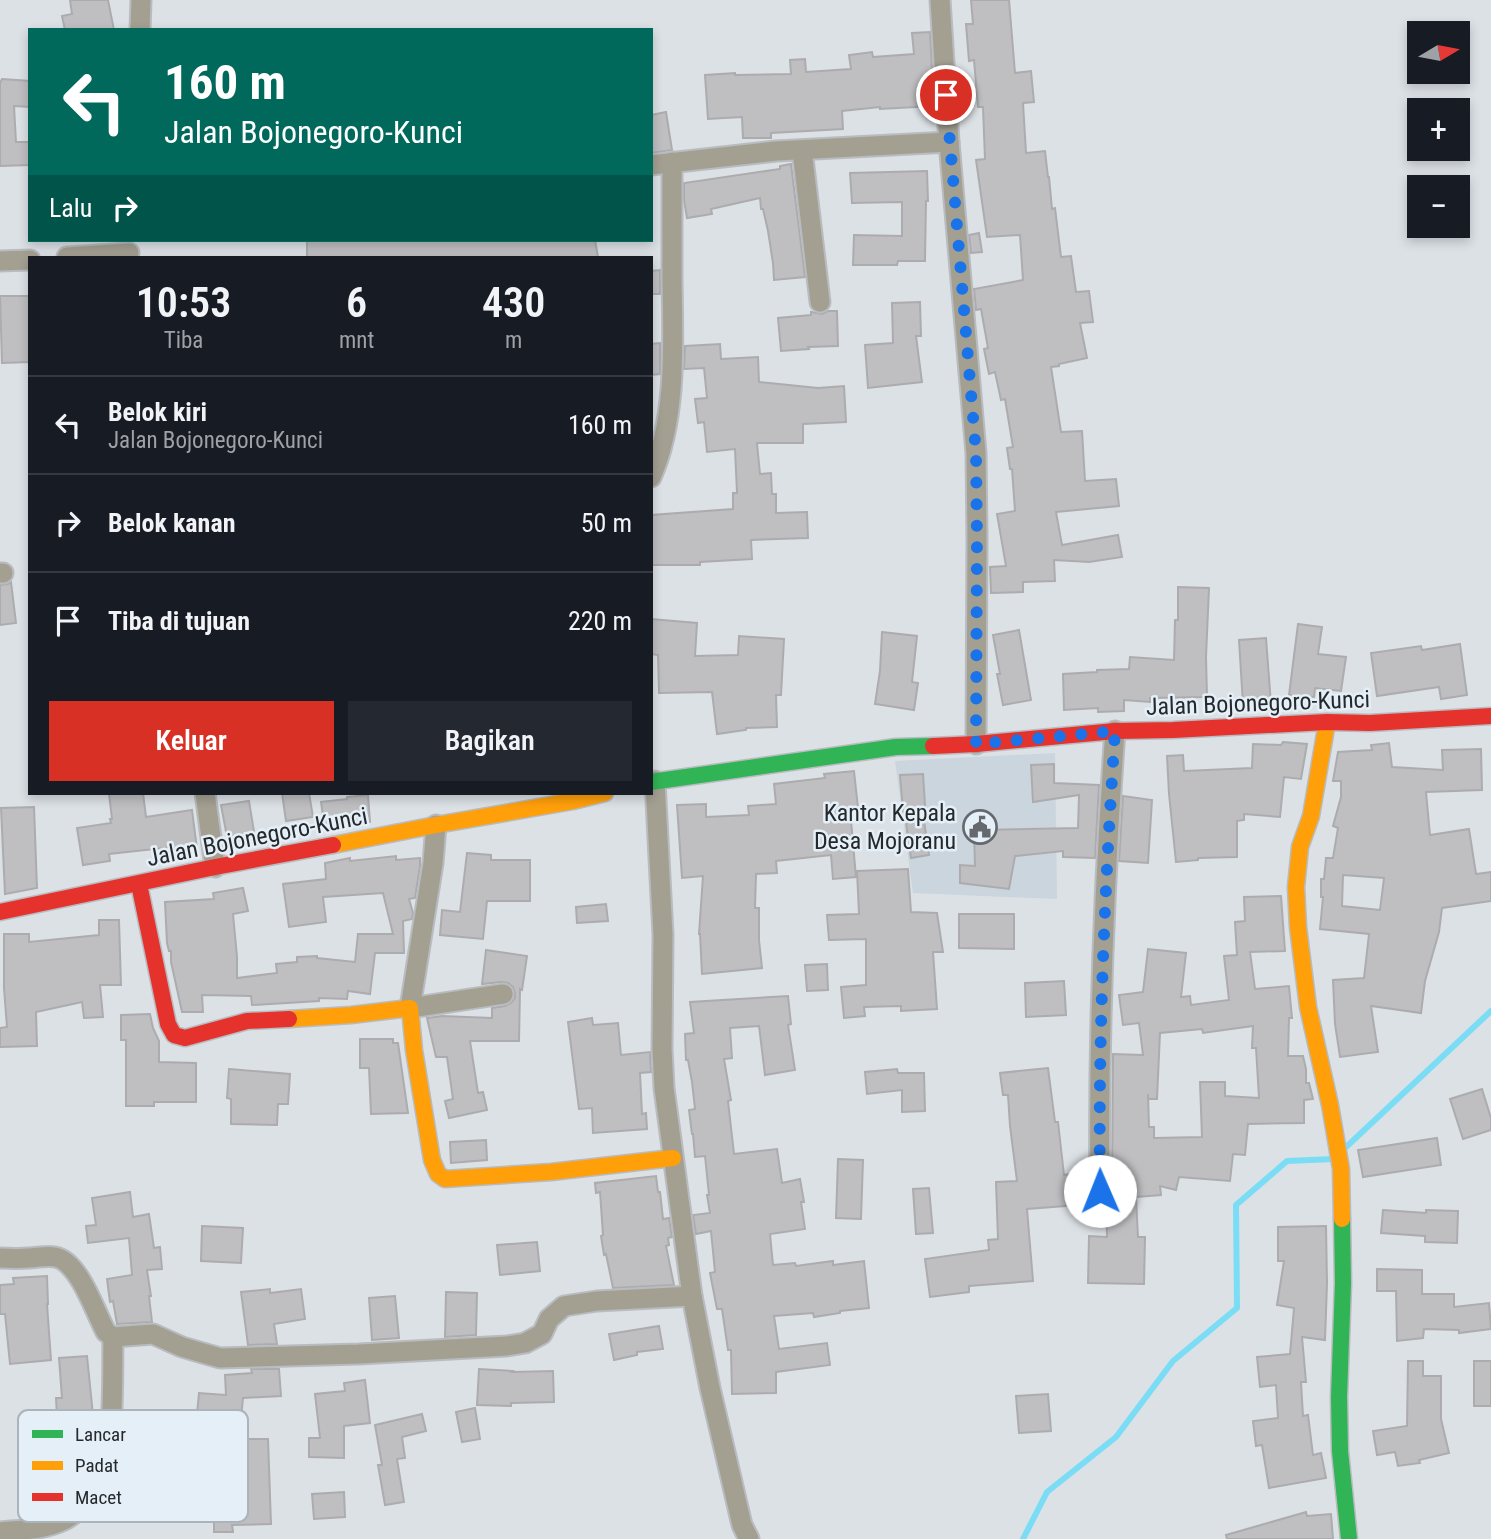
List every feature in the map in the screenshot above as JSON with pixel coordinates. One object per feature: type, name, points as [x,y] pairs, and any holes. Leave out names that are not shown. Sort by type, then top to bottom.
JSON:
[{"type":"street","points":[[140,28],[141,0]]},
{"type":"street","points":[[940,0],[949,142],[976,453],[976,744]]},
{"type":"street","points":[[653,164],[736,154],[949,142]]},
{"type":"street","points":[[802,150],[820,302]]},
{"type":"street","points":[[653,471],[662,444],[672,379],[672,162]]},
{"type":"street","points":[[76,256],[129,250]]},
{"type":"street","points":[[0,261],[28,260]]},
{"type":"street","name":"Jalan Bojonegoro-Kunci","points":[[653,782],[896,747],[976,744],[1115,731],[1327,722],[1370,723],[1491,716]]},
{"type":"street","points":[[1327,722],[1311,816],[1300,847],[1296,887],[1308,1007],[1341,1169],[1343,1283],[1339,1397],[1349,1539]]},
{"type":"street","points":[[1100,1191],[1102,985],[1115,731]]},
{"type":"street","points":[[653,782],[663,935],[664,1088],[692,1296],[710,1388],[746,1532]]},
{"type":"street","points":[[205,795],[215,867]]},
{"type":"street","name":"Jalan Bojonegoro-Kunci","points":[[0,912],[215,867],[597,795]]},
{"type":"street","points":[[436,825],[433,863],[410,1008],[432,1160],[438,1174],[445,1179],[551,1172],[673,1158]]},
{"type":"street","points":[[138,884],[168,1024],[174,1035],[185,1038],[247,1021],[351,1015],[503,995]]},
{"type":"street","points":[[0,1258],[59,1257],[82,1282],[106,1332],[113,1337],[153,1334],[182,1347],[220,1358],[507,1346],[525,1343],[542,1334],[550,1319],[564,1306],[597,1300],[692,1296]]},
{"type":"street","points":[[111,1410],[113,1337]]},
{"type":"street","points":[[0,1532],[36,1529],[59,1522]]},
{"type":"shaded area","name":"Kantor Kepala Desa Mojoranu","points":[[1055,753],[1057,899],[913,893],[895,761]]},
{"type":"building","points":[[70,0],[108,0],[114,28],[65,28],[62,16],[72,14]]},
{"type":"building","points":[[971,0],[1009,0],[1015,73],[1031,71],[1034,102],[1023,103],[1026,153],[1045,151],[1061,257],[1071,256],[1076,292],[1089,291],[1093,322],[1080,323],[1087,358],[1051,367],[1061,432],[1082,431],[1085,481],[1116,479],[1119,506],[1056,512],[1062,545],[1118,535],[1122,557],[1089,562],[1054,560],[1055,581],[1023,582],[1023,592],[991,593],[990,567],[1006,566],[997,514],[1015,511],[1012,469],[1007,448],[1013,447],[1005,399],[1001,400],[995,372],[989,374],[984,349],[988,348],[981,309],[976,310],[974,289],[1023,280],[1020,235],[987,237],[976,160],[985,159],[983,107],[978,107],[974,60],[969,61],[966,24],[973,24]]},
{"type":"building","points":[[930,32],[934,106],[842,111],[843,129],[771,133],[771,138],[743,138],[742,117],[708,119],[705,75],[791,74],[790,60],[805,59],[806,72],[851,69],[849,55],[872,52],[873,57],[914,54],[912,33]]},
{"type":"building","points":[[2,79],[28,81],[28,107],[14,106],[16,142],[28,142],[28,165],[0,166]]},
{"type":"building","points":[[666,112],[672,150],[653,153],[653,115]]},
{"type":"building","points":[[791,164],[805,277],[774,280],[768,231],[760,198],[711,209],[712,214],[687,218],[684,183],[780,169],[780,166]]},
{"type":"building","points":[[927,171],[925,261],[898,261],[897,265],[853,265],[854,235],[902,236],[902,202],[852,203],[850,173]]},
{"type":"building","points":[[979,233],[982,252],[971,253],[969,235]]},
{"type":"building","points":[[307,242],[595,242],[598,256],[307,256]]},
{"type":"building","points":[[660,270],[660,294],[653,294],[653,271]]},
{"type":"building","points":[[0,296],[28,296],[28,362],[2,363]]},
{"type":"building","points":[[920,302],[921,336],[916,336],[922,382],[868,388],[865,345],[893,343],[892,303]]},
{"type":"building","points":[[837,311],[838,346],[781,351],[778,318],[811,315],[811,312],[822,314]]},
{"type":"building","points":[[660,343],[660,374],[653,375],[653,344]]},
{"type":"building","points":[[720,344],[721,359],[758,357],[759,382],[818,388],[844,386],[846,422],[803,424],[803,443],[757,443],[760,474],[771,473],[772,494],[776,494],[776,513],[807,512],[808,538],[751,540],[752,559],[700,562],[700,565],[653,565],[653,515],[733,509],[733,493],[737,493],[735,449],[707,452],[704,422],[698,423],[695,399],[707,398],[704,368],[684,369],[685,346]]},
{"type":"building","points":[[11,582],[16,623],[0,625],[0,585]]},
{"type":"building","points":[[1178,587],[1209,588],[1207,697],[1150,698],[1150,702],[1124,700],[1124,711],[1098,712],[1098,708],[1064,710],[1063,674],[1129,669],[1130,657],[1174,660]]},
{"type":"building","points":[[653,619],[697,623],[695,656],[738,655],[739,636],[784,639],[781,695],[776,695],[777,727],[746,728],[717,734],[712,692],[659,693],[658,655],[653,654]]},
{"type":"building","points":[[1298,624],[1322,627],[1318,654],[1346,657],[1341,691],[1315,688],[1314,697],[1289,695]]},
{"type":"building","points":[[1019,630],[1031,700],[1003,705],[993,635]]},
{"type":"building","points":[[882,632],[917,636],[912,682],[918,683],[914,710],[875,704]]},
{"type":"building","points":[[1266,638],[1271,704],[1243,705],[1239,640]]},
{"type":"building","points":[[1460,644],[1467,695],[1441,699],[1439,687],[1377,696],[1371,653],[1421,646],[1422,650]]},
{"type":"building","points":[[1283,742],[1307,744],[1301,779],[1284,777],[1280,817],[1244,814],[1244,820],[1237,821],[1237,857],[1198,858],[1176,862],[1167,756],[1183,755],[1184,771],[1252,768],[1253,744],[1281,745]]},
{"type":"building","points":[[1389,743],[1392,767],[1443,770],[1442,750],[1481,749],[1482,790],[1426,792],[1430,835],[1469,829],[1476,874],[1491,872],[1491,901],[1442,908],[1439,932],[1425,981],[1421,1013],[1371,1006],[1378,1052],[1340,1057],[1333,980],[1364,978],[1369,934],[1320,929],[1323,897],[1321,879],[1324,879],[1326,858],[1333,858],[1338,828],[1333,826],[1341,797],[1341,781],[1333,781],[1338,752],[1372,750],[1371,745]],"holes":[[[1343,875],[1384,878],[1380,910],[1342,906]]]},
{"type":"building","points":[[1054,764],[1054,783],[1099,785],[1095,858],[1063,857],[1063,851],[1015,856],[1009,889],[960,883],[960,865],[975,866],[974,830],[1078,828],[1079,795],[1033,802],[1031,765]]},
{"type":"building","points":[[854,771],[858,808],[850,809],[856,877],[833,879],[831,855],[776,861],[777,873],[756,874],[755,908],[759,908],[762,968],[702,974],[699,934],[703,876],[682,878],[677,805],[706,804],[706,817],[749,815],[748,806],[776,804],[774,784],[825,778],[824,774]]},
{"type":"building","points":[[923,774],[924,821],[929,855],[911,858],[904,822],[900,775]]},
{"type":"building","points":[[109,795],[143,795],[146,817],[192,810],[197,849],[174,852],[173,847],[109,854],[110,861],[83,865],[77,828],[111,823]]},
{"type":"building","points":[[282,795],[309,795],[313,817],[286,821]]},
{"type":"building","points":[[368,795],[370,822],[325,831],[321,802]]},
{"type":"building","points":[[1123,796],[1152,800],[1148,863],[1119,861]]},
{"type":"building","points":[[249,801],[255,838],[228,842],[221,805]]},
{"type":"building","points":[[34,807],[37,888],[5,894],[1,808]]},
{"type":"building","points":[[467,853],[491,855],[491,860],[530,860],[530,901],[487,901],[483,939],[440,935],[442,910],[460,912]]},
{"type":"building","points":[[396,856],[396,860],[420,858],[415,898],[409,899],[412,919],[403,921],[404,953],[375,953],[370,994],[348,991],[347,999],[319,998],[319,1001],[252,1005],[251,996],[202,995],[203,1012],[182,1012],[171,951],[167,943],[165,902],[214,899],[213,893],[243,888],[248,911],[233,914],[237,978],[277,973],[276,964],[297,962],[297,957],[317,956],[355,962],[358,934],[393,934],[383,893],[323,897],[326,922],[289,927],[283,884],[326,879],[325,863],[350,858],[350,861]]},
{"type":"building","points":[[908,869],[911,912],[937,913],[943,952],[933,952],[937,1009],[901,1011],[901,1006],[864,1007],[865,1016],[844,1018],[841,987],[866,985],[866,939],[829,940],[827,915],[859,914],[857,871]]},
{"type":"building","points":[[1281,896],[1285,951],[1250,952],[1255,989],[1289,986],[1292,1018],[1289,1018],[1288,1056],[1303,1056],[1306,1083],[1309,1083],[1313,1099],[1304,1100],[1304,1123],[1248,1124],[1245,1155],[1233,1154],[1230,1181],[1179,1177],[1176,1190],[1160,1186],[1161,1195],[1136,1197],[1138,1237],[1145,1237],[1144,1284],[1088,1283],[1089,1236],[1107,1237],[1106,1202],[1112,1191],[1113,1054],[1143,1055],[1139,1023],[1123,1025],[1119,995],[1143,992],[1148,949],[1186,953],[1181,997],[1190,996],[1191,1005],[1229,1000],[1224,956],[1237,955],[1235,922],[1245,921],[1244,897]],"holes":[[[1253,1026],[1252,1048],[1256,1048],[1259,1098],[1225,1096],[1225,1082],[1200,1082],[1202,1137],[1154,1138],[1154,1127],[1149,1127],[1148,1099],[1157,1099],[1160,1033],[1202,1029],[1203,1033]]]},
{"type":"building","points":[[606,904],[608,921],[577,923],[576,907]]},
{"type":"building","points":[[959,914],[1014,914],[1014,949],[959,948]]},
{"type":"building","points":[[99,920],[119,920],[121,985],[100,985],[103,1017],[84,1018],[82,1002],[36,1012],[37,1046],[0,1047],[0,1028],[7,1027],[4,934],[29,934],[29,942],[99,935]]},
{"type":"building","points":[[486,950],[527,956],[522,990],[520,989],[519,1041],[470,1041],[478,1093],[483,1092],[487,1110],[449,1118],[445,1101],[453,1099],[447,1057],[436,1057],[427,1018],[492,1018],[492,1008],[511,1003],[515,993],[508,983],[482,984]]},
{"type":"building","points":[[827,964],[828,990],[807,991],[805,965]]},
{"type":"building","points":[[1064,981],[1066,1015],[1026,1017],[1025,983]]},
{"type":"building","points":[[788,996],[791,1024],[788,1025],[795,1070],[765,1075],[759,1026],[730,1028],[732,1058],[724,1059],[731,1100],[728,1101],[734,1154],[777,1149],[782,1183],[800,1179],[805,1229],[770,1234],[773,1265],[795,1263],[796,1266],[833,1261],[833,1265],[864,1261],[869,1308],[814,1317],[813,1313],[774,1316],[779,1349],[827,1343],[830,1365],[776,1372],[776,1393],[732,1394],[731,1350],[728,1350],[722,1309],[717,1309],[710,1273],[715,1272],[711,1231],[696,1234],[693,1215],[710,1213],[705,1156],[695,1157],[689,1110],[695,1109],[686,1060],[685,1034],[694,1033],[690,1002]]},
{"type":"building","points":[[150,1014],[159,1041],[159,1062],[196,1063],[196,1102],[154,1102],[154,1106],[126,1106],[126,1040],[121,1040],[121,1015]]},
{"type":"building","points":[[592,1018],[593,1025],[618,1023],[621,1055],[650,1052],[651,1072],[640,1073],[642,1114],[646,1113],[647,1129],[593,1133],[592,1108],[579,1109],[568,1022]]},
{"type":"building","points":[[360,1039],[393,1039],[393,1043],[398,1043],[408,1113],[371,1114],[369,1068],[360,1068]]},
{"type":"building","points":[[1048,1068],[1064,1175],[1076,1173],[1078,1205],[1027,1209],[1033,1281],[969,1286],[969,1292],[930,1297],[925,1259],[989,1250],[988,1240],[998,1239],[996,1182],[1017,1181],[1008,1095],[1003,1095],[1000,1073]]},
{"type":"building","points":[[229,1069],[290,1074],[288,1104],[278,1104],[277,1125],[231,1124],[231,1099],[227,1098]]},
{"type":"building","points":[[897,1069],[898,1073],[924,1073],[925,1111],[902,1112],[902,1090],[867,1094],[865,1072]]},
{"type":"building","points":[[1482,1089],[1491,1118],[1491,1130],[1463,1139],[1450,1099]]},
{"type":"building","points":[[1437,1138],[1441,1165],[1363,1177],[1358,1150]]},
{"type":"building","points":[[486,1140],[487,1160],[451,1163],[450,1142]]},
{"type":"building","points":[[838,1159],[863,1160],[861,1219],[836,1218]]},
{"type":"building","points":[[656,1176],[663,1219],[669,1218],[672,1237],[668,1238],[669,1245],[666,1246],[674,1285],[613,1288],[601,1236],[600,1192],[596,1193],[595,1183]]},
{"type":"building","points":[[929,1188],[933,1233],[916,1234],[913,1189]]},
{"type":"building","points":[[130,1192],[133,1217],[149,1214],[154,1248],[160,1247],[162,1269],[147,1270],[152,1322],[117,1324],[107,1279],[132,1275],[129,1238],[88,1243],[86,1226],[96,1225],[92,1198]]},
{"type":"building","points":[[1383,1210],[1426,1213],[1426,1210],[1458,1211],[1457,1243],[1425,1242],[1425,1236],[1381,1233]]},
{"type":"building","points":[[202,1226],[243,1228],[241,1263],[201,1261]]},
{"type":"building","points":[[1326,1226],[1325,1340],[1302,1337],[1306,1382],[1301,1382],[1303,1416],[1308,1415],[1313,1455],[1321,1453],[1326,1478],[1269,1488],[1262,1445],[1256,1446],[1253,1421],[1278,1418],[1276,1385],[1260,1387],[1257,1357],[1290,1354],[1294,1308],[1277,1305],[1284,1261],[1278,1261],[1278,1227]]},
{"type":"building","points":[[537,1242],[540,1271],[500,1275],[497,1245]]},
{"type":"building","points":[[1377,1269],[1422,1270],[1422,1294],[1454,1294],[1454,1307],[1489,1303],[1491,1329],[1459,1333],[1459,1330],[1424,1329],[1423,1338],[1397,1341],[1396,1291],[1377,1291]]},
{"type":"building","points":[[47,1276],[51,1360],[10,1364],[5,1314],[0,1314],[0,1285],[14,1284],[13,1278]]},
{"type":"building","points":[[270,1289],[270,1293],[301,1289],[305,1319],[274,1324],[277,1344],[248,1345],[241,1292]]},
{"type":"building","points":[[446,1292],[477,1293],[476,1335],[445,1337]]},
{"type":"building","points":[[395,1296],[399,1338],[372,1340],[369,1298]]},
{"type":"building","points":[[659,1326],[663,1349],[637,1352],[637,1355],[614,1360],[609,1334]]},
{"type":"building","points":[[87,1356],[92,1410],[57,1410],[56,1398],[62,1398],[59,1358]]},
{"type":"building","points":[[1408,1361],[1423,1361],[1423,1376],[1441,1376],[1441,1419],[1449,1453],[1419,1460],[1420,1463],[1398,1466],[1395,1452],[1377,1455],[1373,1431],[1407,1426]]},
{"type":"building","points":[[1474,1361],[1491,1361],[1491,1406],[1474,1406]]},
{"type":"building","points":[[251,1369],[279,1369],[281,1396],[243,1398],[242,1410],[197,1410],[199,1393],[226,1395],[225,1375],[252,1373]]},
{"type":"building","points":[[479,1369],[512,1372],[553,1371],[554,1402],[511,1403],[511,1406],[477,1405]]},
{"type":"building","points":[[365,1380],[370,1423],[344,1426],[344,1458],[309,1457],[309,1438],[320,1438],[315,1394],[345,1391],[344,1383]]},
{"type":"building","points":[[1048,1394],[1051,1431],[1019,1433],[1016,1396]]},
{"type":"building","points":[[475,1408],[480,1439],[462,1442],[456,1412]]},
{"type":"building","points":[[422,1414],[426,1431],[402,1437],[405,1458],[397,1459],[404,1502],[385,1505],[375,1425]]},
{"type":"building","points":[[248,1439],[268,1439],[271,1524],[232,1525],[233,1532],[214,1532],[214,1522],[248,1522]]},
{"type":"building","points":[[344,1492],[345,1517],[314,1519],[312,1494]]},
{"type":"building","points":[[1306,1512],[1307,1516],[1331,1514],[1333,1539],[1227,1539],[1226,1535]]},
{"type":"waterway","points":[[1344,1149],[1491,1011]]},
{"type":"waterway","points":[[1023,1539],[1047,1492],[1116,1437],[1173,1361],[1237,1308],[1236,1205],[1287,1161],[1334,1159]]},
{"type":"traffic: fast","points":[[653,782],[896,747],[933,746]]},
{"type":"traffic: fast","points":[[1342,1219],[1340,1451],[1349,1539]]},
{"type":"traffic: slow","points":[[1327,722],[1311,816],[1300,847],[1296,887],[1308,1007],[1341,1169],[1342,1219]]},
{"type":"traffic: slow","points":[[333,845],[597,795]]},
{"type":"traffic: slow","points":[[289,1019],[410,1008],[432,1160],[438,1174],[445,1179],[551,1172],[673,1158]]},
{"type":"traffic: jam","points":[[933,746],[1115,731],[1327,722],[1370,723],[1491,716]]},
{"type":"traffic: jam","points":[[0,912],[333,845]]},
{"type":"traffic: jam","points":[[139,884],[168,1024],[174,1035],[185,1038],[247,1021],[289,1019]]},
{"type":"place","name":"Kantor Kepala Desa Mojoranu","points":[[980,827]]},
{"type":"route","points":[[946,95],[976,453],[976,744],[1115,731],[1102,985],[1100,1191]]}]
